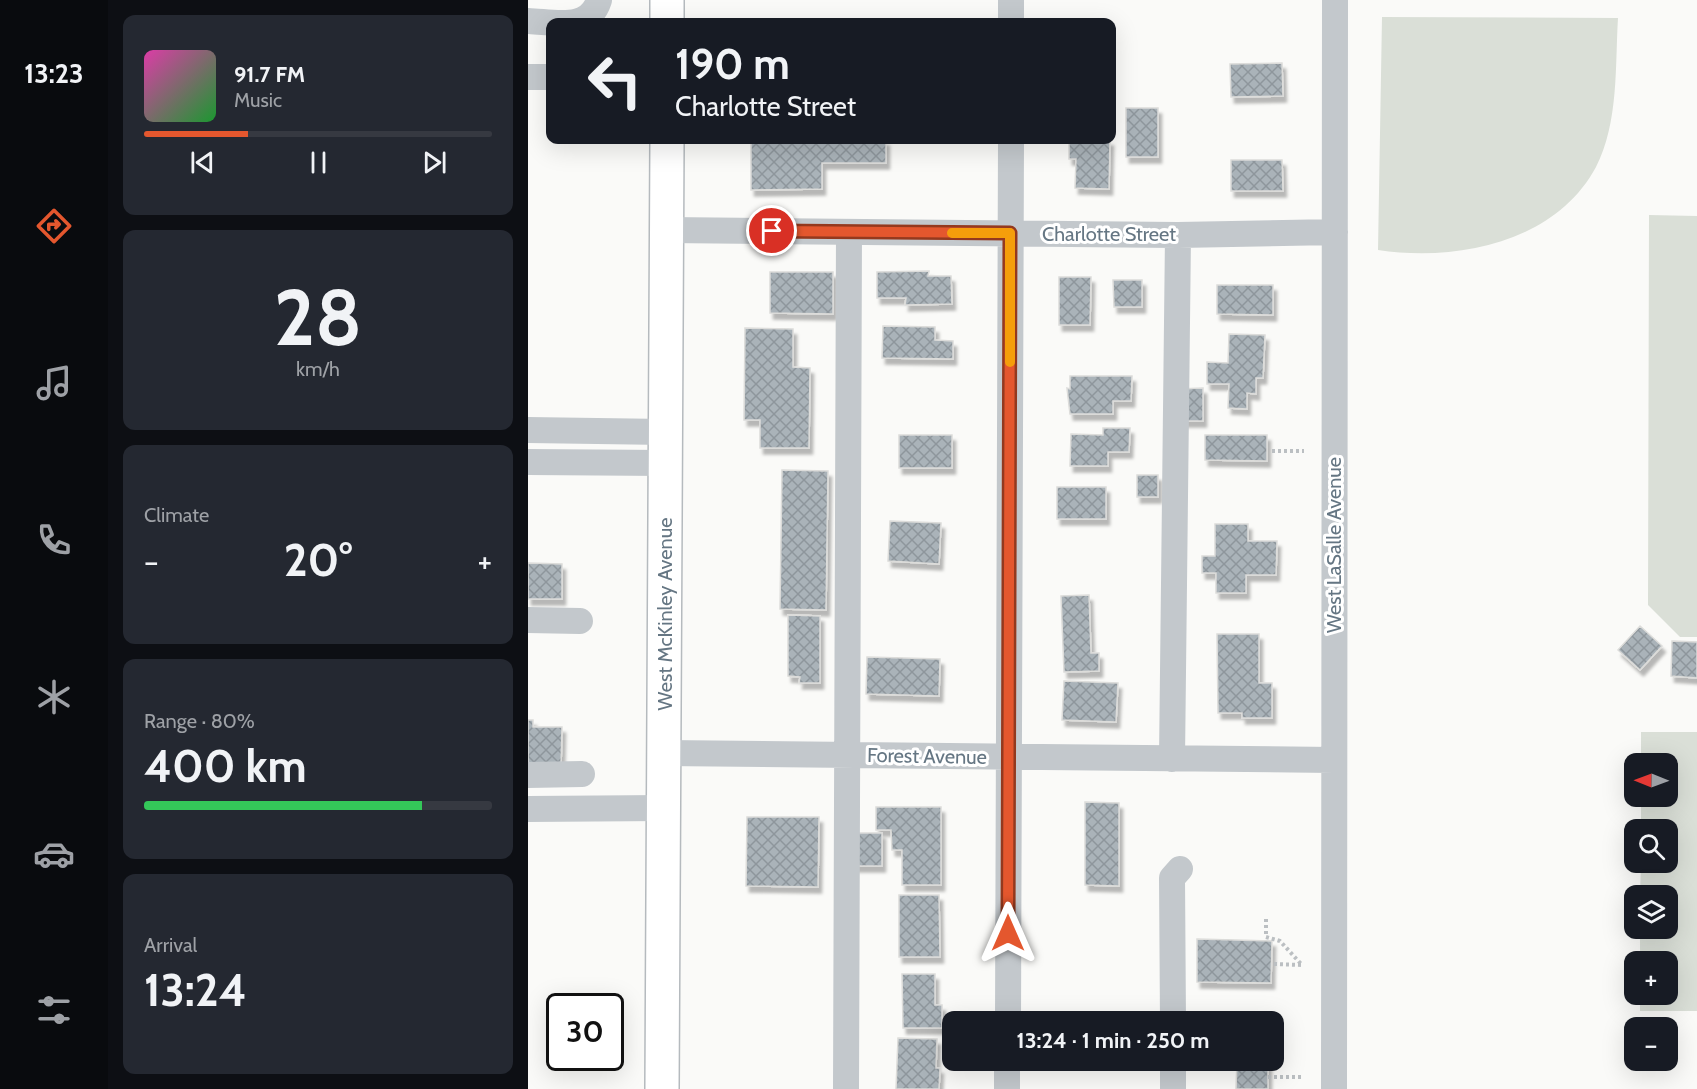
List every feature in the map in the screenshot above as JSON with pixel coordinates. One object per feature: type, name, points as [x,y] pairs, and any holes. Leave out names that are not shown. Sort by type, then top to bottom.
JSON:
[{"type":"main road","points":[[667,0],[667,18]]},
{"type":"main road","name":"West McKinley Avenue","points":[[662,1089],[667,144]]},
{"type":"street","points":[[589,18],[594,13],[599,0]]},
{"type":"street","points":[[1011,0],[1011,18]]},
{"type":"street","name":"West LaSalle Avenue","points":[[1334,1089],[1335,0]]},
{"type":"street","points":[[528,9],[535,9],[554,18]]},
{"type":"street","points":[[528,21],[546,22]]},
{"type":"street","points":[[528,36],[536,36],[546,30]]},
{"type":"street","points":[[528,77],[546,76]]},
{"type":"street","points":[[1008,1011],[1011,144]]},
{"type":"street","name":"Charlotte Street","points":[[667,230],[1178,235],[1335,232]]},
{"type":"street","points":[[846,1089],[845,755],[849,232]]},
{"type":"street","points":[[1172,759],[1178,235]]},
{"type":"street","points":[[528,430],[666,447]]},
{"type":"street","points":[[528,462],[666,447]]},
{"type":"street","points":[[528,620],[580,621]]},
{"type":"street","name":"Forest Avenue","points":[[664,753],[1334,760]]},
{"type":"street","points":[[528,775],[582,774]]},
{"type":"street","points":[[528,809],[664,808]]},
{"type":"street","points":[[1173,1011],[1172,878],[1180,869]]},
{"type":"street","points":[[1007,1071],[1007,1089]]},
{"type":"street","points":[[1173,1071],[1173,1089]]},
{"type":"path","points":[[1272,451],[1304,452]]},
{"type":"path","points":[[1266,919],[1266,937],[1280,941],[1302,965],[1274,964]]},
{"type":"path","points":[[1268,1077],[1302,1077]]},
{"type":"shaded area","points":[[1382,17],[1618,18],[1614,94],[1609,131],[1596,167],[1578,193],[1556,214],[1530,230],[1501,242],[1439,253],[1378,250]]},
{"type":"shaded area","points":[[1649,215],[1697,216],[1697,637],[1680,637],[1648,605]]},
{"type":"shaded area","points":[[1641,732],[1697,732],[1697,1011],[1640,1011],[1640,1005],[1678,1005],[1678,951],[1640,951],[1640,939],[1678,939],[1678,885],[1640,885],[1641,873],[1678,873],[1678,819],[1641,819],[1641,807],[1678,807],[1678,753],[1641,753]]},
{"type":"building","points":[[1282,63],[1283,96],[1231,97],[1230,64]]},
{"type":"building","points":[[1126,108],[1158,108],[1158,157],[1126,157]]},
{"type":"building","points":[[751,144],[886,144],[886,163],[822,163],[822,189],[751,190]]},
{"type":"building","points":[[1069,144],[1110,144],[1109,189],[1075,188],[1076,159],[1069,159]]},
{"type":"building","points":[[1231,160],[1282,160],[1283,191],[1231,191]]},
{"type":"building","points":[[929,271],[928,276],[951,276],[952,304],[905,305],[906,298],[877,298],[877,272]]},
{"type":"building","points":[[770,272],[833,272],[833,314],[770,313]]},
{"type":"building","points":[[1059,277],[1091,277],[1090,325],[1059,325]]},
{"type":"building","points":[[1113,280],[1142,280],[1142,307],[1114,307]]},
{"type":"building","points":[[1217,285],[1273,285],[1273,315],[1217,314]]},
{"type":"building","points":[[883,326],[935,327],[935,340],[953,341],[953,359],[882,358]]},
{"type":"building","points":[[745,328],[793,329],[793,367],[810,368],[809,448],[760,448],[760,420],[744,420]]},
{"type":"building","points":[[1229,334],[1265,335],[1263,378],[1256,378],[1256,394],[1247,393],[1247,409],[1228,408],[1229,384],[1207,384],[1207,362],[1228,363]]},
{"type":"building","points":[[1070,376],[1132,376],[1131,401],[1113,401],[1113,414],[1070,414],[1067,388],[1070,389]]},
{"type":"building","points":[[1203,388],[1203,421],[1179,421],[1179,389]]},
{"type":"building","points":[[1103,428],[1130,428],[1129,452],[1108,452],[1108,466],[1070,466],[1071,434],[1103,435]]},
{"type":"building","points":[[899,435],[952,435],[952,468],[899,468]]},
{"type":"building","points":[[1205,435],[1267,435],[1267,461],[1205,460]]},
{"type":"building","points":[[782,470],[828,471],[826,610],[780,609]]},
{"type":"building","points":[[1137,475],[1158,475],[1158,497],[1137,497]]},
{"type":"building","points":[[1057,487],[1106,487],[1106,519],[1057,519]]},
{"type":"building","points":[[890,521],[941,523],[939,564],[888,561]]},
{"type":"building","points":[[1215,524],[1248,524],[1248,541],[1277,541],[1276,575],[1246,575],[1246,593],[1216,593],[1216,573],[1202,573],[1202,556],[1215,556]]},
{"type":"building","points":[[528,563],[562,564],[562,599],[528,599]]},
{"type":"building","points":[[1089,595],[1091,653],[1099,653],[1099,671],[1064,672],[1061,596]]},
{"type":"building","points":[[788,615],[820,616],[820,683],[799,683],[800,677],[788,676]]},
{"type":"building","points":[[1640,626],[1662,646],[1640,670],[1618,650]]},
{"type":"building","points":[[1217,634],[1259,634],[1259,683],[1272,683],[1272,718],[1242,718],[1242,713],[1218,713]]},
{"type":"building","points":[[1672,641],[1697,642],[1697,678],[1671,676]]},
{"type":"building","points":[[867,657],[940,659],[939,696],[866,694]]},
{"type":"building","points":[[1064,681],[1118,683],[1116,722],[1062,720]]},
{"type":"building","points":[[528,720],[533,720],[533,727],[562,727],[561,768],[528,767]]},
{"type":"building","points":[[1085,802],[1119,803],[1119,886],[1085,885]]},
{"type":"building","points":[[876,807],[941,807],[941,885],[902,885],[902,850],[892,850],[891,830],[876,830]]},
{"type":"building","points":[[747,817],[819,817],[818,887],[746,886]]},
{"type":"building","points":[[853,833],[882,833],[882,866],[853,866]]},
{"type":"building","points":[[899,895],[939,895],[940,957],[899,957]]},
{"type":"building","points":[[1197,939],[1272,941],[1271,983],[1197,982]]},
{"type":"building","points":[[902,974],[935,974],[935,1005],[942,1005],[942,1028],[903,1028]]},
{"type":"building","points":[[898,1038],[937,1039],[936,1068],[940,1068],[939,1089],[896,1089]]},
{"type":"building","points":[[1237,1071],[1268,1071],[1268,1089],[1236,1089]]},
{"type":"slow traffic","points":[[952,233],[1010,233],[1010,362]]},
{"type":"route","points":[[772,231],[1010,233],[1008,933]]}]
